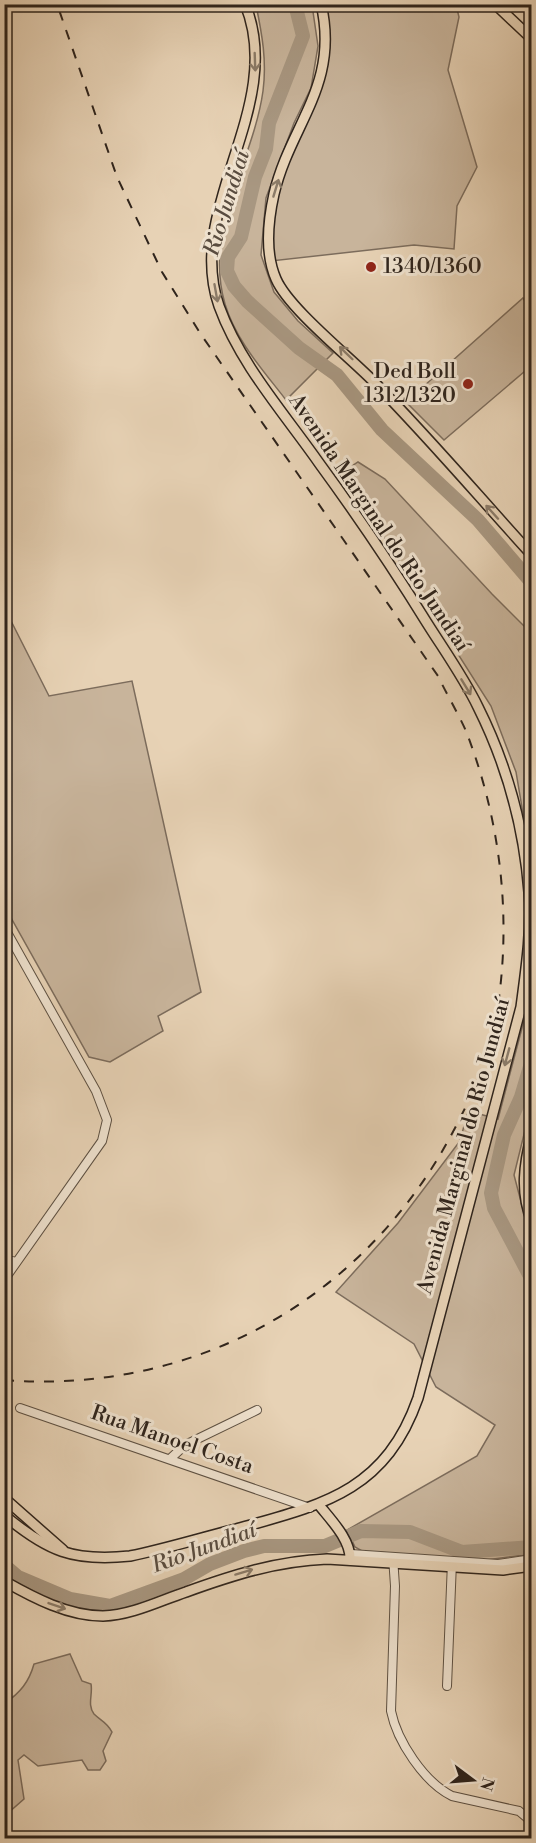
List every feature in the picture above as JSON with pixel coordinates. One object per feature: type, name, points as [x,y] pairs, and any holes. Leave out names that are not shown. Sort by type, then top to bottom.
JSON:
[{"type":"main road","name":"Avenida Marginal do Rio Jundiaí","points":[[4,1515],[45,1545],[69,1555],[100,1559],[130,1556],[315,1507],[370,1474],[388,1457],[411,1417],[418,1398],[520,1007],[528,953],[529,893],[522,839],[509,783],[477,705],[391,566],[243,356],[218,302],[214,277],[214,239],[244,127],[255,72],[254,40],[245,4]]},
{"type":"main road","points":[[321,4],[325,44],[320,80],[276,187],[271,209],[271,261],[277,280],[291,301],[377,385],[531,555]]},
{"type":"main road","points":[[495,4],[531,39]]},
{"type":"main road","points":[[531,1133],[523,1174],[526,1208],[531,1222]]},
{"type":"main road","points":[[4,1498],[69,1555]]},
{"type":"main road","points":[[315,1507],[333,1521],[350,1554]]},
{"type":"main road","points":[[4,1581],[50,1604],[73,1612],[100,1616],[137,1610],[246,1570],[350,1554],[503,1570],[531,1566]]},
{"type":"street","points":[[4,927],[96,1091],[107,1120],[102,1141],[4,1280]]},
{"type":"street","points":[[4,1259],[16,1262]]},
{"type":"street","name":"Rua Manoel Costa","points":[[20,1408],[315,1507]]},
{"type":"street","points":[[171,1458],[185,1445],[257,1410]]},
{"type":"street","points":[[447,1686],[452,1564],[498,1564],[531,1559]]},
{"type":"street","points":[[393,1560],[395,1587],[391,1711],[394,1728],[406,1751],[443,1791],[452,1796],[519,1811],[531,1822]]},
{"type":"shaded area","points":[[256,5],[312,5],[318,46],[311,88],[294,123],[266,198],[261,255],[274,292],[298,321],[333,353],[286,400],[251,355],[236,330],[225,304],[220,276],[220,249],[225,223],[258,118],[263,91],[264,58]]},
{"type":"shaded area","points":[[316,5],[456,5],[459,17],[448,70],[477,167],[457,206],[454,249],[414,245],[271,261],[271,209],[320,80],[325,44]]},
{"type":"shaded area","name":"Ded Boll 1312/1320","points":[[523,298],[531,311],[531,366],[444,440],[406,402]]},
{"type":"shaded area","points":[[358,462],[385,479],[531,633],[531,861],[516,772],[491,706],[373,520],[349,487],[343,472]]},
{"type":"shaded area","points":[[4,607],[49,696],[132,681],[201,992],[158,1016],[163,1031],[110,1062],[89,1057],[5,907]]},
{"type":"shaded area","points":[[531,994],[531,1106],[514,1175],[531,1240],[531,1554],[486,1560],[362,1551],[355,1547],[347,1530],[477,1456],[495,1425],[436,1387],[414,1344],[336,1292],[398,1223],[460,1141],[468,1111],[498,1119]]},
{"type":"shaded area","points":[[70,1654],[82,1681],[91,1684],[92,1711],[112,1732],[103,1751],[106,1761],[100,1770],[88,1770],[82,1760],[38,1766],[24,1755],[18,1760],[24,1799],[7,1814],[5,1821],[5,1703],[23,1686],[34,1664]]},
{"type":"waterway","name":"Rio Jundiaí","points":[[295,4],[303,36],[269,123],[266,149],[255,177],[241,237],[228,257],[227,271],[234,286],[247,301],[299,348],[337,375],[382,430],[478,520],[532,583]]},
{"type":"waterway","name":"Rio Jundiaí","points":[[532,1060],[521,1097],[504,1135],[491,1193],[494,1208],[532,1280]]},
{"type":"waterway","name":"Rio Jundiaí","points":[[4,1565],[18,1577],[70,1599],[110,1606],[184,1579],[210,1564],[244,1551],[264,1546],[325,1546],[361,1531],[410,1532],[462,1552],[532,1547]]},
{"type":"railway","points":[[4,1380],[75,1380],[143,1371],[207,1352],[268,1323],[324,1286],[374,1241],[418,1188],[455,1128],[474,1090],[489,1050],[495,1023],[503,949],[501,875],[496,838],[478,766],[463,724],[438,676],[200,333],[162,272],[117,177],[57,4]]},
{"type":"place","name":"1340/1360","points":[[371,267]]},
{"type":"place","name":"Ded Boll 1312/1320","points":[[468,384]]}]
